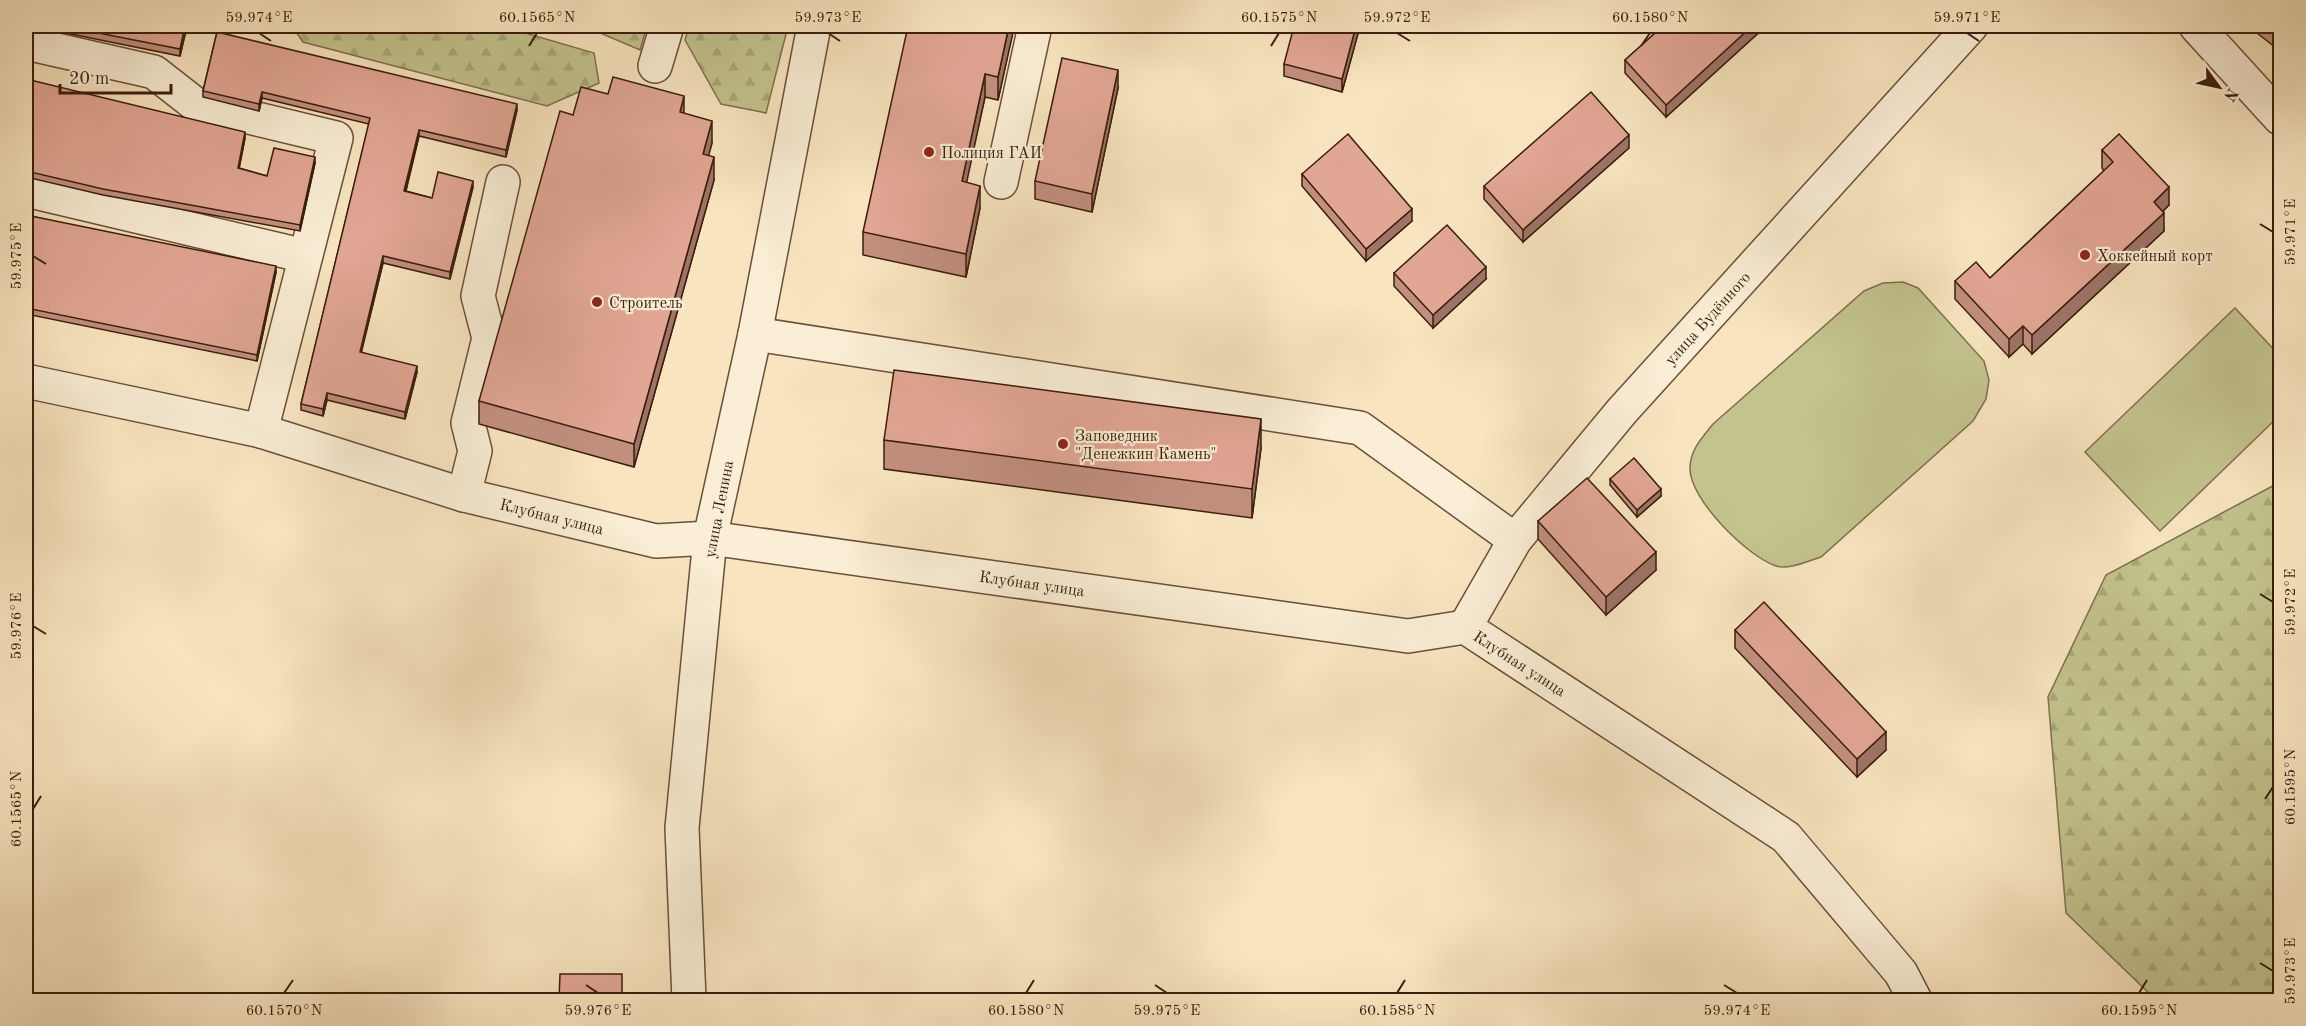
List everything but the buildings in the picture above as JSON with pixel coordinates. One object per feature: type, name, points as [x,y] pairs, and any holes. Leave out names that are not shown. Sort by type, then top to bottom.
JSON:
[{"type":"street","points":[[655,66],[667,26]]},
{"type":"street","name":"улица Ленина","points":[[689,1000],[682,828],[710,538],[755,334],[814,26]]},
{"type":"street","points":[[1001,182],[1035,26]]},
{"type":"street","name":"улица Будённого","points":[[1465,627],[1515,540],[1622,411],[1971,26]]},
{"type":"street","points":[[2196,26],[2280,118]]},
{"type":"street","points":[[26,43],[154,72],[195,104],[336,138],[261,431]]},
{"type":"street","points":[[464,495],[475,451],[468,423],[489,338],[478,296],[503,182]]},
{"type":"street","points":[[26,190],[305,256]]},
{"type":"street","points":[[755,334],[1360,428],[1515,540]]},
{"type":"street","name":"Клубная улица","points":[[26,381],[261,431],[464,495],[656,542],[710,538],[1408,636],[1465,627],[1786,837],[1900,973],[1915,1000]]},
{"type":"green space","points":[[292,26],[501,26],[594,53],[599,83],[547,106],[303,42]]},
{"type":"green space","points":[[584,26],[647,26],[640,50]]},
{"type":"green space","points":[[689,26],[788,26],[766,113],[721,104],[685,40]]},
{"type":"green space","points":[[1903,282],[1918,288],[1984,361],[1989,380],[1986,399],[1973,421],[1821,557],[1787,567],[1776,566],[1736,539],[1709,510],[1692,481],[1690,468],[1694,450],[1713,424],[1864,291],[1883,283]]},
{"type":"green space","points":[[2235,308],[2280,356],[2280,415],[2160,531],[2085,452]]},
{"type":"green space","points":[[2280,482],[2280,1000],[2156,1000],[2066,913],[2048,697],[2106,575]]},
{"type":"place","name":"Полиция ГАИ","points":[[929,152]]},
{"type":"place","name":"Хоккейный корт","points":[[2085,255]]},
{"type":"place","name":"Строитель","points":[[597,302]]},
{"type":"place","name":"Заповедник \"Денежкин Камень\"","points":[[1063,444]]}]
